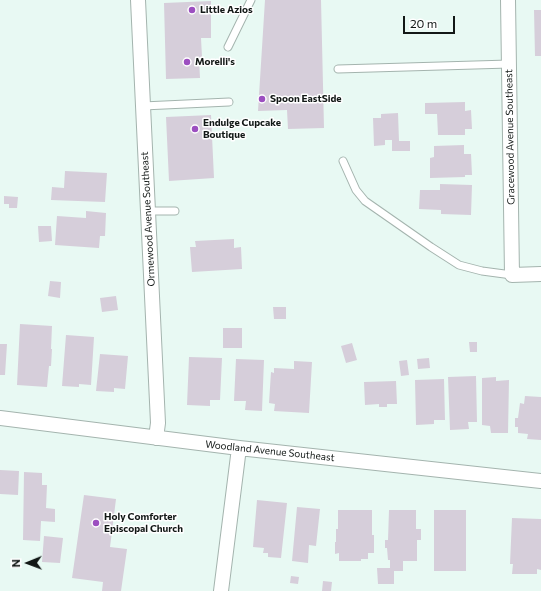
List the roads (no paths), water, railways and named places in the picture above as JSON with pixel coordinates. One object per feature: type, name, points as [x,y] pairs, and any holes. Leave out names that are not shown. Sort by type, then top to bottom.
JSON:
[{"type":"street","name":"Ormewood Avenue Southeast","points":[[138,0],[158,423],[156,438]]},
{"type":"street","name":"Gracewood Avenue Southeast","points":[[508,0],[512,275]]},
{"type":"street","points":[[512,275],[541,274]]},
{"type":"street","name":"Woodland Avenue Southeast","points":[[0,418],[239,448],[541,481]]},
{"type":"street","points":[[221,591],[239,448]]},
{"type":"lane","points":[[228,47],[251,0]]},
{"type":"lane","points":[[338,69],[509,64]]},
{"type":"lane","points":[[143,106],[229,102]]},
{"type":"lane","points":[[342,161],[356,190],[365,201],[431,247],[459,265],[482,271],[512,275]]},
{"type":"lane","points":[[148,211],[175,211]]},
{"type":"place","name":"Little Azios","points":[[192,10]]},
{"type":"place","name":"Morelli's","points":[[187,62]]},
{"type":"place","name":"Spoon EastSide","points":[[262,99]]},
{"type":"place","name":"Endulge Cupcake Boutique","points":[[195,129]]},
{"type":"place","name":"Holy Comforter Episcopal Church","points":[[96,523]]}]
